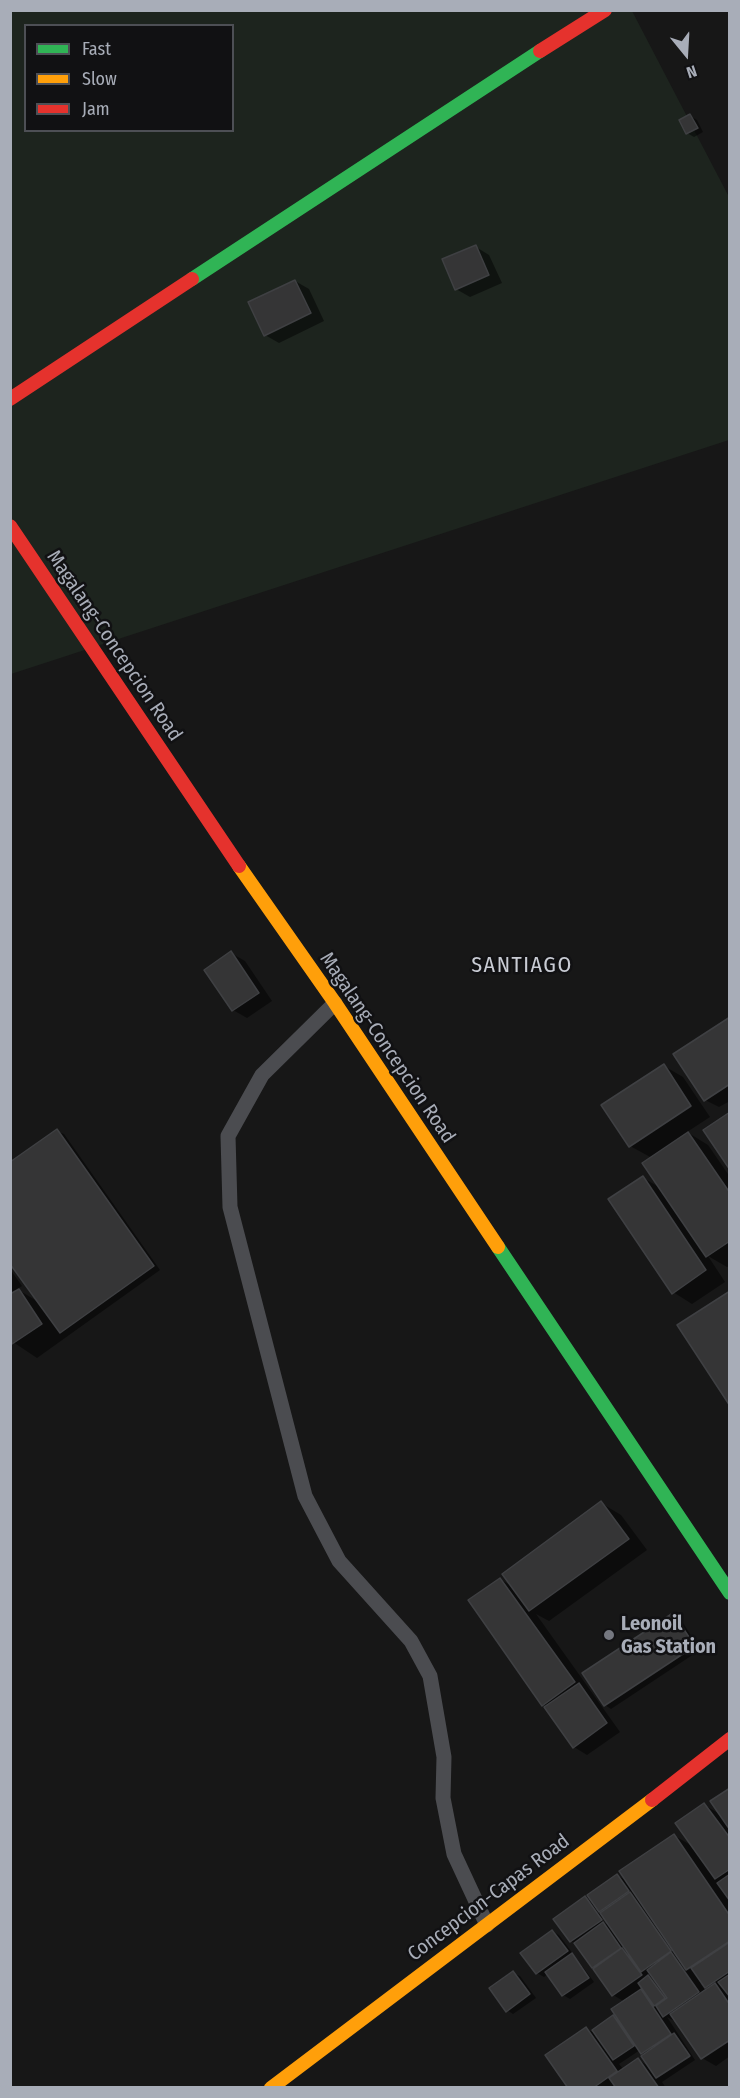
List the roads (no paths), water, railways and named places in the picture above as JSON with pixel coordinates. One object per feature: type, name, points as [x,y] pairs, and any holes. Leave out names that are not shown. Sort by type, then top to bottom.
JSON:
[{"type":"main road","points":[[10,399],[605,10]]},
{"type":"main road","name":"Magalang-Concepcion Road","points":[[10,526],[256,892],[335,1003],[729,1593]]},
{"type":"main road","name":"Concepcion-Capas Road","points":[[271,2088],[729,1739]]},
{"type":"lane","points":[[335,1003],[262,1075],[228,1136],[230,1206],[305,1496],[339,1561],[411,1641],[430,1676],[444,1757],[443,1798],[454,1854],[487,1924]]},
{"type":"place","name":"Leonoil Gas Station","points":[[609,1635]]},
{"type":"district","name":"SANTIAGO","points":[[522,966]]}]
